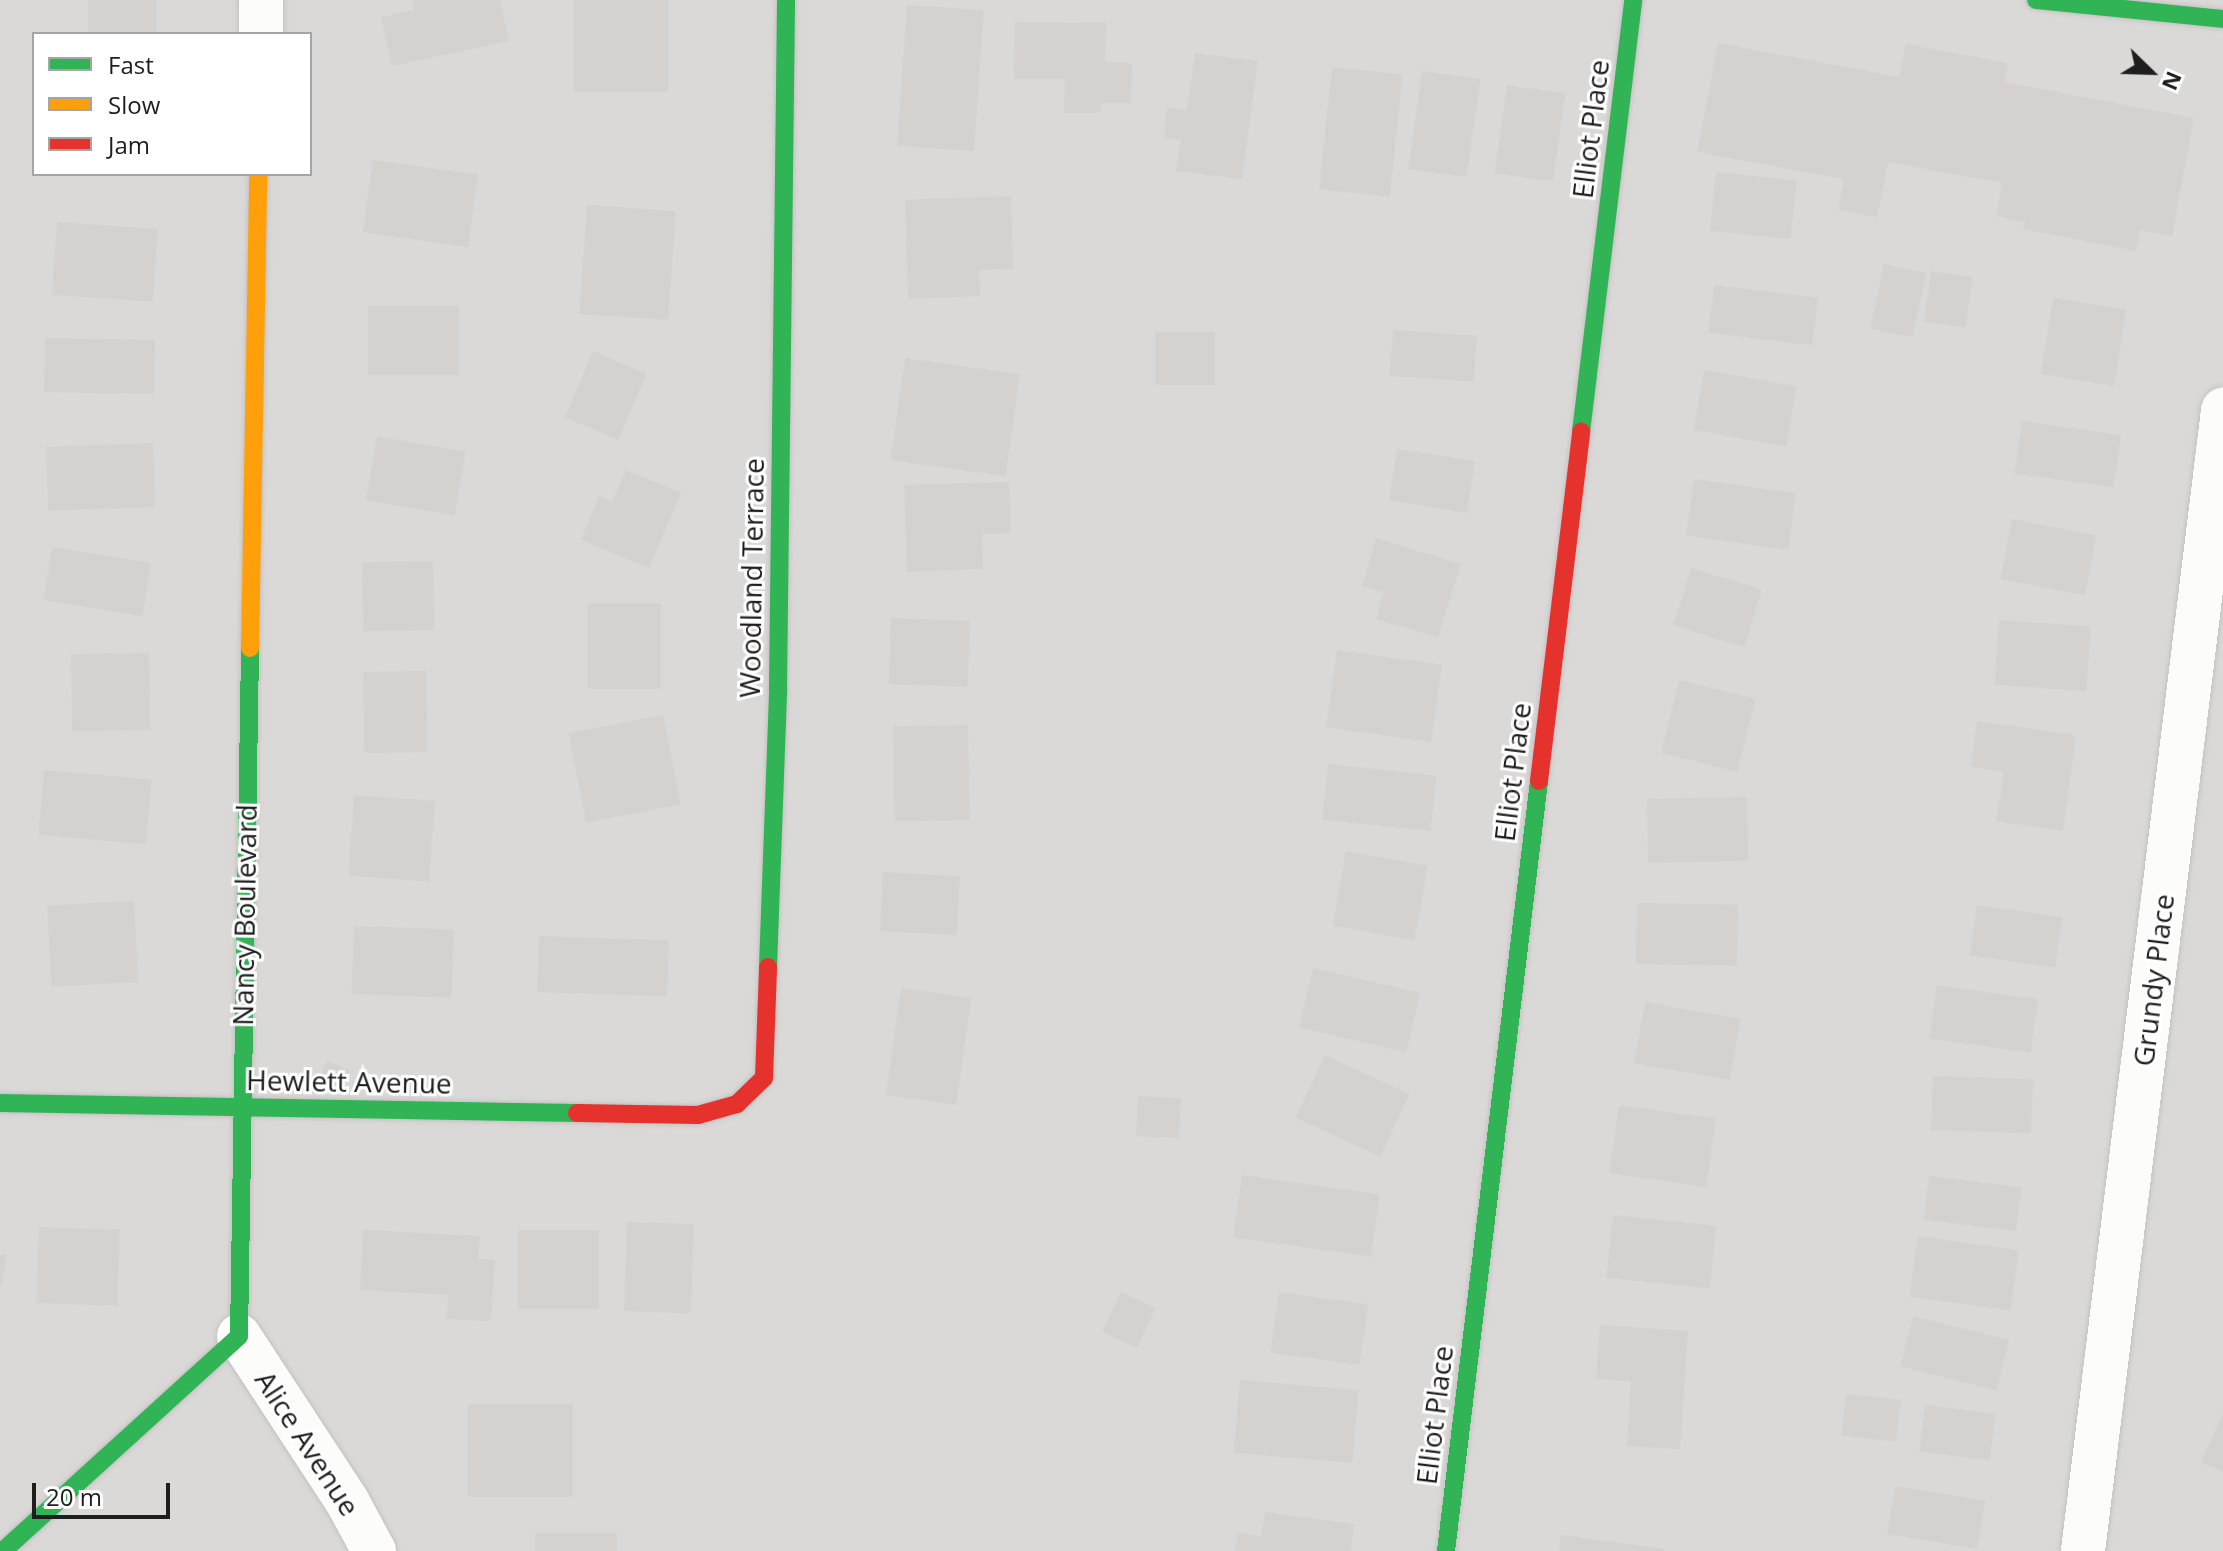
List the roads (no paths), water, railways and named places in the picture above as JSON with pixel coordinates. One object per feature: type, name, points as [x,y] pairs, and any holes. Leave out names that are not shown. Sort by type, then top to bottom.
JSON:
[{"type":"street","points":[[261,0],[261,32]]},
{"type":"street","name":"Woodland Terrace","points":[[698,1115],[737,1104],[764,1078],[778,688],[786,0]]},
{"type":"street","name":"Elliot Place","points":[[1446,1551],[1633,0]]},
{"type":"street","points":[[2036,0],[2223,18]]},
{"type":"street","name":"Nancy Boulevard","points":[[239,1336],[240,1107],[258,176]]},
{"type":"street","name":"Grundy Place","points":[[2083,1551],[2223,410]]},
{"type":"street","name":"Hewlett Avenue","points":[[0,1103],[698,1115]]},
{"type":"street","points":[[3,1551],[239,1336]]},
{"type":"street","name":"Alice Avenue","points":[[239,1336],[347,1501],[374,1551]]}]
